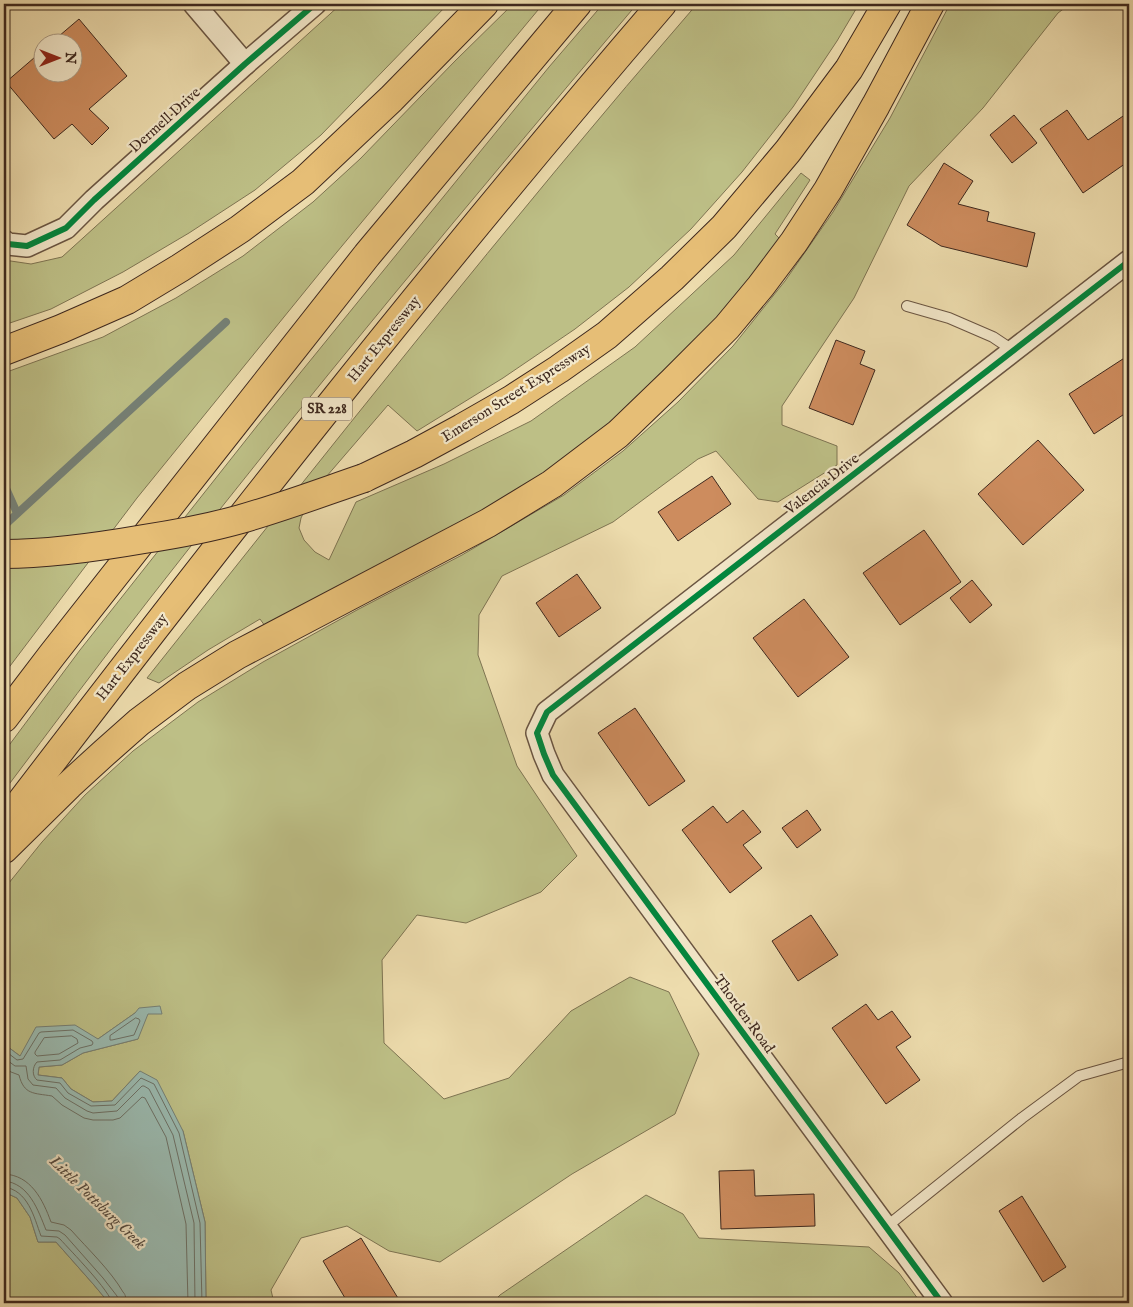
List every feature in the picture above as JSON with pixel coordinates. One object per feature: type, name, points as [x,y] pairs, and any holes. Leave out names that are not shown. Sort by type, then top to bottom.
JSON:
[{"type":"highway","points":[[4,351],[61,329],[126,300],[240,229],[303,182],[391,99],[484,4]]},
{"type":"highway","points":[[4,718],[367,254],[577,4]]},
{"type":"highway","name":"Hart Expressway","points":[[4,824],[290,454],[560,123],[662,4]]},
{"type":"highway","name":"Emerson Street Expressway","points":[[4,554],[97,548],[185,532],[240,519],[296,502],[364,478],[414,454],[510,400],[559,369],[607,335],[672,278],[724,227],[788,151],[849,69],[887,4]]},
{"type":"highway","points":[[4,849],[62,791],[104,753],[139,722],[187,686],[237,655],[488,523],[552,484],[618,434],[727,327],[794,242],[828,190],[930,4]]},
{"type":"street","points":[[194,4],[245,64]]},
{"type":"street","name":"Dermell Drive","points":[[4,241],[8,244],[26,246],[66,228],[94,200],[245,64],[315,4]]},
{"type":"street","name":"Valencia Drive","points":[[537,733],[547,712],[1129,262]]},
{"type":"street","name":"Thorden Road","points":[[537,733],[552,775],[942,1303]]},
{"type":"lane","points":[[907,306],[949,318],[993,337],[1014,351]]},
{"type":"lane","points":[[886,1228],[1022,1118],[1079,1076],[1129,1062]]},
{"type":"green space","points":[[341,4],[448,4],[321,135],[255,190],[189,233],[123,272],[51,309],[4,325],[4,260],[31,264],[62,257]]},
{"type":"green space","points":[[513,4],[543,4],[327,264],[137,498],[4,674],[4,373],[103,337],[176,298],[243,256],[313,202],[360,159]]},
{"type":"green space","points":[[603,4],[637,4],[330,372],[132,621],[4,791],[4,752],[80,650],[257,426],[549,67]]},
{"type":"green space","points":[[697,4],[859,4],[793,107],[742,172],[691,229],[629,287],[575,329],[503,378],[417,431],[388,405],[314,491],[301,518],[299,528],[304,540],[315,552],[329,560],[356,502],[444,464],[531,421],[635,347],[734,255],[801,173],[810,180],[775,234],[782,241],[745,290],[630,411],[514,496],[265,626],[260,619],[208,650],[159,683],[147,678],[487,254]]},
{"type":"green space","points":[[950,4],[1070,4],[1058,13],[983,108],[909,186],[854,298],[782,406],[782,425],[837,446],[837,465],[778,502],[758,499],[716,451],[698,459],[613,522],[502,576],[479,615],[478,655],[517,766],[577,856],[541,892],[466,923],[417,915],[382,960],[384,1043],[444,1099],[509,1078],[571,1011],[630,977],[669,992],[699,1054],[675,1114],[572,1174],[440,1262],[389,1251],[347,1226],[301,1238],[271,1290],[274,1303],[206,1303],[205,1222],[183,1131],[140,1071],[112,1101],[93,1102],[71,1089],[62,1078],[38,1075],[39,1067],[62,1065],[83,1053],[138,1039],[135,1013],[98,1039],[20,1056],[4,1044],[4,889],[42,842],[85,795],[133,751],[198,702],[263,662],[462,555],[564,495],[623,451],[678,402],[733,346],[785,281],[833,212],[890,118]]},
{"type":"green space","points":[[4,1192],[17,1198],[30,1217],[38,1242],[56,1242],[109,1303],[4,1303]]},
{"type":"green space","points":[[646,1195],[683,1214],[699,1238],[869,1247],[899,1273],[921,1303],[492,1303],[500,1295]]},
{"type":"water","name":"Little Pottsburg Creek","points":[[160,1006],[162,1014],[148,1014],[138,1039],[83,1053],[62,1065],[39,1067],[38,1075],[62,1078],[71,1089],[93,1102],[112,1101],[140,1071],[157,1080],[183,1131],[205,1222],[206,1303],[109,1303],[56,1242],[38,1242],[30,1217],[17,1198],[4,1192],[4,1044],[20,1056],[36,1027],[75,1025],[98,1039],[135,1013],[139,1008]]},
{"type":"building","points":[[79,19],[127,76],[89,109],[109,128],[92,145],[72,124],[54,139],[6,82],[32,60],[32,82],[82,82],[82,32],[64,32]]},
{"type":"building","points":[[1067,110],[1088,140],[1129,112],[1129,161],[1083,193],[1040,129]]},
{"type":"building","points":[[1014,115],[1037,143],[1012,163],[990,135]]},
{"type":"building","points":[[944,163],[973,181],[958,204],[989,212],[987,221],[1035,233],[1027,267],[941,246],[907,225]]},
{"type":"building","points":[[836,340],[865,351],[860,364],[875,370],[853,425],[809,408]]},
{"type":"building","points":[[1129,355],[1129,411],[1094,434],[1069,394]]},
{"type":"building","points":[[1038,440],[1084,490],[1023,545],[978,494]]},
{"type":"building","points":[[712,476],[731,504],[678,541],[658,512]]},
{"type":"building","points":[[924,530],[961,582],[900,625],[863,573]]},
{"type":"building","points":[[577,574],[601,608],[559,637],[536,603]]},
{"type":"building","points":[[972,580],[992,605],[970,623],[950,598]]},
{"type":"building","points":[[804,599],[849,657],[798,697],[753,638]]},
{"type":"building","points":[[635,708],[685,781],[649,806],[598,733]]},
{"type":"building","points":[[713,806],[727,823],[743,810],[761,832],[743,845],[762,868],[730,893],[682,830]]},
{"type":"building","points":[[807,810],[821,830],[797,848],[782,828]]},
{"type":"building","points":[[811,915],[838,955],[798,981],[772,941]]},
{"type":"building","points":[[866,1004],[878,1020],[892,1011],[911,1037],[896,1047],[920,1080],[886,1104],[832,1028]]},
{"type":"building","points":[[754,1170],[755,1196],[814,1194],[815,1226],[721,1229],[719,1171]]},
{"type":"building","points":[[1022,1196],[1066,1267],[1043,1282],[999,1211]]},
{"type":"building","points":[[361,1238],[401,1303],[348,1303],[323,1261]]},
{"type":"waterway","points":[[7,523],[226,322]]},
{"type":"waterway","points":[[4,484],[17,513]]},
{"type":"cycle path","points":[[4,241],[8,244],[27,246],[66,228],[94,200],[245,64],[315,4]]},
{"type":"cycle path","points":[[942,1303],[553,775],[537,733],[547,712],[1129,261]]}]
